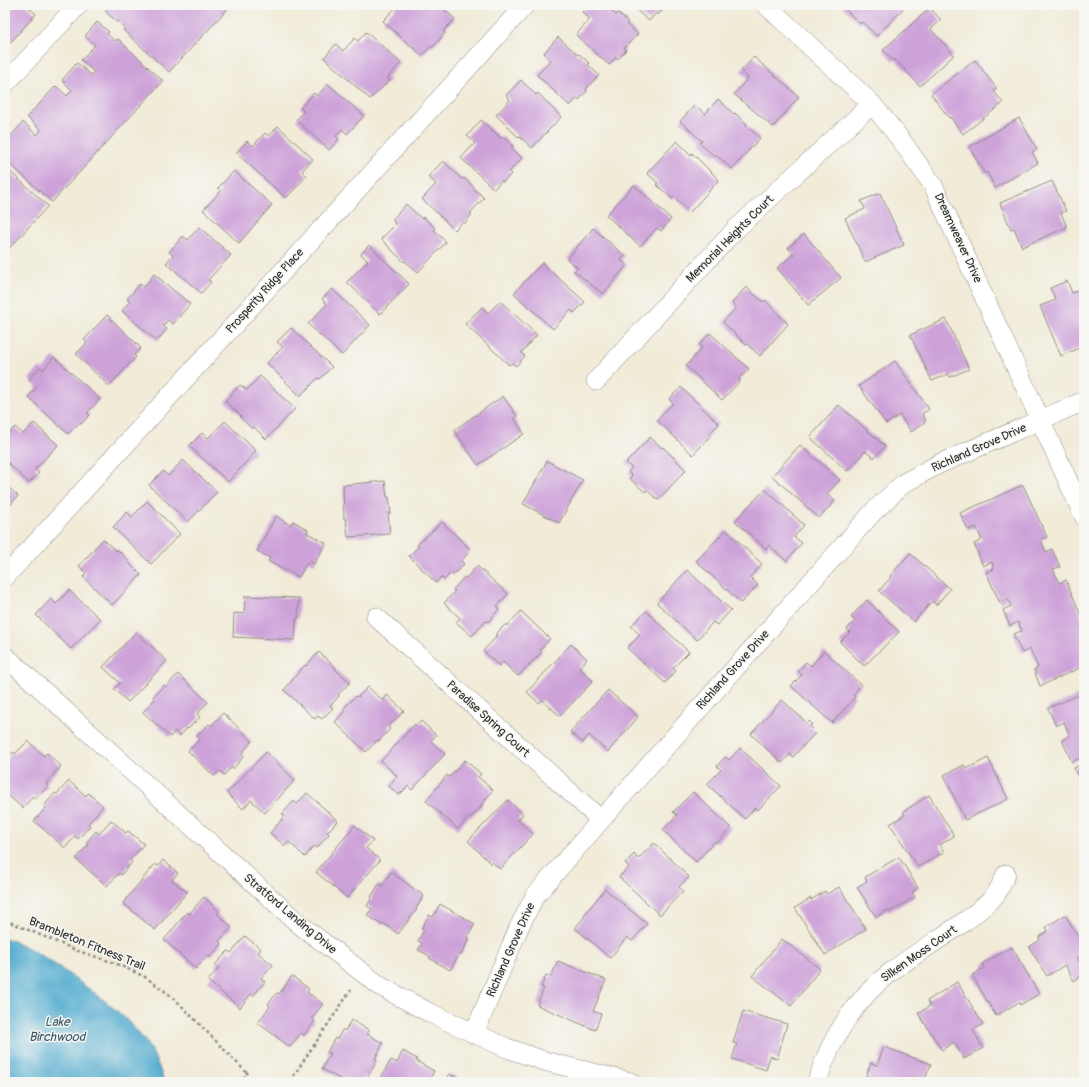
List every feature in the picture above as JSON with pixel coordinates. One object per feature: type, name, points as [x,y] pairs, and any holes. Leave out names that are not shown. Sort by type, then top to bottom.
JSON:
[{"type":"street","points":[[5,84],[78,5]]},
{"type":"street","name":"Prosperity Ridge Place","points":[[5,577],[525,5]]},
{"type":"street","name":"Dreamweaver Drive","points":[[766,5],[872,104],[898,136],[933,185],[1041,420],[1079,492],[1084,516]]},
{"type":"street","name":"Memorial Heights Court","points":[[596,381],[735,230],[872,104]]},
{"type":"street","name":"Richland Grove Drive","points":[[474,1034],[520,925],[535,896],[874,511],[904,483],[939,464],[1084,401]]},
{"type":"street","name":"Paradise Spring Court","points":[[376,617],[601,820]]},
{"type":"street","name":"Stratford Landing Drive","points":[[5,656],[299,924],[380,986],[474,1034],[507,1048],[544,1061],[630,1082]]},
{"type":"street","name":"Silken Moss Court","points":[[817,1082],[837,1034],[848,1016],[874,986],[891,971],[984,908],[997,893],[1006,874]]},
{"type":"path","name":"Brambleton Fitness Trail","points":[[5,920],[78,951],[115,963],[145,977],[174,998],[246,1072],[258,1082]]},
{"type":"path","points":[[283,1082],[288,1081],[294,1075],[362,973]]},
{"type":"path","points":[[244,1082],[246,1072]]},
{"type":"water","name":"Lake Birchwood","points":[[5,938],[32,950],[66,972],[121,1014],[148,1045],[156,1060],[164,1082],[5,1082]]},
{"type":"building","points":[[5,5],[26,5],[36,14],[8,45],[5,42]]},
{"type":"building","points":[[111,5],[231,5],[169,72],[123,30],[125,28],[118,21],[117,22],[105,11]]},
{"type":"building","points":[[398,5],[439,5],[455,19],[443,31],[445,33],[433,47],[431,46],[422,56],[383,21]]},
{"type":"building","points":[[589,5],[606,5],[616,15],[618,13],[628,22],[626,24],[638,34],[624,48],[626,50],[618,59],[616,57],[609,65],[576,35],[590,19],[582,12]]},
{"type":"building","points":[[631,5],[666,6],[658,15],[656,13],[649,21]]},
{"type":"building","points":[[841,5],[907,5],[877,36],[862,22],[860,24]]},
{"type":"building","points":[[930,8],[941,20],[931,29],[954,55],[920,86],[895,59],[893,61],[883,50]]},
{"type":"building","points":[[97,22],[109,32],[107,34],[115,41],[118,39],[163,81],[52,202],[6,160],[9,157],[5,154],[5,131],[11,136],[23,122],[37,135],[41,130],[27,117],[56,86],[67,96],[72,90],[62,80],[77,63],[91,75],[94,72],[81,60],[95,45],[85,36]]},
{"type":"building","points":[[366,32],[401,63],[387,78],[390,80],[370,99],[324,58],[336,44],[343,51],[355,38],[358,41]]},
{"type":"building","points":[[558,37],[589,63],[588,65],[599,75],[586,89],[587,91],[579,100],[577,98],[570,106],[537,75],[551,60],[544,53]]},
{"type":"building","points":[[754,57],[799,97],[773,127],[734,94],[748,78],[741,71]]},
{"type":"building","points":[[975,60],[997,89],[994,91],[1003,103],[963,134],[931,94]]},
{"type":"building","points":[[521,80],[536,95],[538,93],[561,117],[532,148],[520,137],[519,138],[496,115],[510,100],[506,95]]},
{"type":"building","points":[[328,84],[364,116],[347,134],[342,129],[336,136],[339,139],[329,150],[296,120],[304,111],[300,108],[314,93],[317,96]]},
{"type":"building","points":[[718,99],[747,124],[746,125],[760,138],[732,169],[715,154],[714,156],[700,143],[702,141],[680,121],[695,105],[705,114]]},
{"type":"building","points":[[1019,118],[1037,149],[1032,152],[1038,163],[995,188],[987,172],[985,174],[969,147]]},
{"type":"building","points":[[481,120],[501,138],[503,137],[513,146],[511,147],[522,158],[509,172],[511,174],[503,182],[501,181],[494,189],[461,158],[475,143],[467,136]]},
{"type":"building","points":[[278,126],[313,159],[302,171],[307,176],[286,198],[236,153],[247,141],[253,146],[265,133],[269,136]]},
{"type":"building","points":[[677,141],[691,155],[692,153],[719,180],[690,212],[674,197],[672,199],[647,173]]},
{"type":"building","points":[[443,161],[462,179],[464,178],[474,187],[473,188],[484,198],[470,213],[472,214],[464,224],[462,222],[455,230],[422,199],[436,184],[428,177]]},
{"type":"building","points":[[5,167],[48,206],[5,253]]},
{"type":"building","points":[[234,171],[272,205],[239,243],[203,210],[221,191],[218,188]]},
{"type":"building","points":[[1052,181],[1066,211],[1061,213],[1067,227],[1022,247],[1014,228],[1011,229],[1000,203]]},
{"type":"building","points":[[634,185],[671,219],[661,231],[657,228],[640,246],[606,215]]},
{"type":"building","points":[[880,193],[904,245],[865,262],[845,218],[865,209],[861,201]]},
{"type":"building","points":[[406,204],[422,219],[423,217],[435,228],[434,230],[446,242],[418,272],[405,261],[404,262],[381,239],[395,225],[392,220]]},
{"type":"building","points":[[199,227],[231,255],[208,280],[211,282],[201,293],[166,263],[173,255],[169,252],[183,236],[188,240]]},
{"type":"building","points":[[593,228],[625,256],[621,260],[627,265],[603,294],[574,271],[578,268],[567,259]]},
{"type":"building","points":[[804,234],[841,278],[808,305],[777,268],[794,254],[788,248]]},
{"type":"building","points":[[369,245],[409,284],[380,314],[347,282],[368,261],[361,254]]},
{"type":"building","points":[[542,263],[585,302],[574,313],[571,310],[553,329],[514,293]]},
{"type":"building","points":[[154,274],[190,304],[173,324],[168,320],[163,326],[167,329],[157,341],[122,311],[130,301],[127,299],[140,284],[144,287]]},
{"type":"building","points":[[1067,281],[1072,293],[1084,288],[1084,346],[1061,356],[1040,306],[1056,300],[1050,288]]},
{"type":"building","points":[[746,287],[763,302],[765,300],[788,324],[760,356],[747,344],[746,345],[723,322],[736,308],[732,303]]},
{"type":"building","points":[[332,289],[370,325],[342,355],[308,324],[327,304],[322,299]]},
{"type":"building","points":[[500,301],[537,335],[521,353],[525,356],[516,366],[512,363],[509,365],[465,324],[482,307],[488,313]]},
{"type":"building","points":[[107,315],[141,348],[134,355],[136,357],[109,386],[76,354],[87,343],[84,340]]},
{"type":"building","points":[[946,319],[969,369],[950,377],[948,374],[932,381],[910,335]]},
{"type":"building","points":[[291,328],[332,367],[320,379],[318,378],[300,396],[267,363],[283,347],[277,342]]},
{"type":"building","points":[[710,333],[749,369],[722,400],[686,366],[702,348],[699,345]]},
{"type":"building","points":[[54,357],[100,399],[87,413],[90,415],[68,434],[28,397],[37,387],[29,379],[40,367],[43,370]]},
{"type":"building","points":[[895,361],[929,409],[922,414],[926,421],[911,432],[900,415],[886,424],[859,386]]},
{"type":"building","points":[[260,376],[295,409],[266,439],[254,427],[252,429],[225,401],[240,385],[247,390]]},
{"type":"building","points":[[681,387],[719,424],[709,434],[711,435],[693,455],[657,420],[673,403],[669,399]]},
{"type":"building","points":[[503,396],[517,416],[514,418],[524,434],[478,465],[454,430]]},
{"type":"building","points":[[839,405],[885,446],[874,458],[865,451],[847,471],[810,437]]},
{"type":"building","points":[[225,421],[256,451],[228,482],[189,446],[202,433],[208,438]]},
{"type":"building","points":[[34,423],[58,445],[35,469],[39,473],[29,483],[5,460],[5,443],[7,440],[5,437],[15,427],[23,434]]},
{"type":"building","points":[[650,437],[662,448],[663,447],[686,470],[658,500],[647,490],[645,492],[629,478],[632,476],[628,472],[632,468],[626,463]]},
{"type":"building","points":[[800,445],[840,480],[827,494],[835,501],[819,518],[772,476]]},
{"type":"building","points":[[183,460],[217,492],[188,522],[149,485],[163,471],[168,476]]},
{"type":"building","points":[[547,461],[583,480],[559,523],[523,504]]},
{"type":"building","points":[[385,481],[391,513],[388,513],[390,534],[348,537],[346,519],[344,519],[343,485]]},
{"type":"building","points":[[5,484],[18,496],[5,511]]},
{"type":"building","points":[[1023,485],[1047,537],[1041,540],[1046,552],[1052,549],[1060,567],[1053,569],[1059,583],[1066,580],[1084,622],[1084,666],[1040,686],[1034,670],[1038,668],[1030,649],[1022,653],[1013,634],[1022,631],[1018,622],[1010,626],[1003,610],[1011,606],[1008,599],[1000,603],[986,572],[994,569],[992,562],[983,566],[974,544],[982,540],[976,527],[968,530],[960,513]]},
{"type":"building","points":[[765,489],[804,525],[794,537],[802,543],[786,561],[769,545],[766,549],[735,521]]},
{"type":"building","points":[[147,501],[180,534],[151,564],[113,527],[127,512],[132,517]]},
{"type":"building","points":[[276,516],[290,525],[293,521],[308,530],[307,533],[326,543],[314,564],[308,561],[299,577],[268,561],[270,558],[257,551]]},
{"type":"building","points":[[442,522],[471,550],[461,561],[464,564],[453,575],[451,573],[444,580],[441,577],[436,583],[409,556],[419,546],[417,545]]},
{"type":"building","points":[[726,530],[762,564],[750,577],[758,585],[741,603],[696,561]]},
{"type":"building","points":[[103,539],[116,551],[117,549],[141,575],[112,605],[83,577],[86,573],[79,566]]},
{"type":"building","points":[[910,553],[950,589],[936,605],[932,601],[914,622],[879,591]]},
{"type":"building","points":[[477,566],[508,594],[497,606],[500,608],[488,622],[486,621],[472,636],[456,622],[460,618],[444,603],[455,591],[453,590],[464,577],[466,578]]},
{"type":"building","points":[[687,570],[731,610],[717,625],[713,622],[697,640],[657,603]]},
{"type":"building","points":[[69,590],[100,619],[71,649],[36,615],[51,599],[56,604]]},
{"type":"building","points":[[245,596],[299,598],[295,640],[233,637],[234,613],[244,614]]},
{"type":"building","points":[[867,600],[899,632],[864,666],[840,642],[850,632],[847,629],[855,621],[851,617]]},
{"type":"building","points":[[521,611],[550,639],[540,650],[542,652],[518,676],[503,662],[499,666],[483,651],[497,636],[495,635],[506,624],[507,626]]},
{"type":"building","points":[[646,611],[689,652],[673,668],[676,671],[665,683],[627,648],[640,635],[631,626]]},
{"type":"building","points":[[136,632],[167,661],[128,702],[114,689],[120,683],[103,667]]},
{"type":"building","points":[[571,644],[587,659],[579,668],[593,681],[560,716],[542,700],[539,703],[527,692]]},
{"type":"building","points":[[824,651],[861,685],[853,695],[855,697],[832,723],[791,686],[802,675],[798,671],[806,662],[811,666]]},
{"type":"building","points":[[319,652],[350,682],[330,706],[333,708],[322,719],[318,716],[315,719],[284,690],[305,665],[306,666]]},
{"type":"building","points":[[178,674],[208,702],[197,714],[200,717],[188,729],[187,728],[180,736],[175,731],[170,737],[143,712],[155,699],[153,697],[164,685],[166,687]]},
{"type":"building","points":[[368,687],[383,701],[387,695],[404,711],[388,727],[390,729],[379,741],[377,740],[366,752],[335,722],[345,711],[343,709]]},
{"type":"building","points":[[608,690],[638,717],[608,752],[589,735],[583,743],[570,732]]},
{"type":"building","points":[[1084,693],[1084,790],[1074,768],[1082,764],[1080,758],[1072,762],[1062,740],[1070,736],[1064,722],[1056,726],[1048,708]]},
{"type":"building","points":[[782,700],[807,723],[809,721],[812,724],[810,726],[816,732],[793,757],[790,754],[782,763],[751,734]]},
{"type":"building","points":[[223,713],[252,741],[242,753],[244,756],[233,769],[232,767],[224,775],[220,771],[214,776],[188,751],[200,739],[197,736],[209,724],[211,726]]},
{"type":"building","points":[[421,721],[436,735],[431,741],[445,754],[412,790],[408,786],[399,795],[389,786],[397,776],[381,761],[415,724],[416,726]]},
{"type":"building","points":[[28,741],[44,756],[47,753],[61,766],[46,783],[48,786],[36,799],[33,796],[23,808],[5,793],[5,762],[13,752],[15,754]]},
{"type":"building","points":[[740,748],[781,786],[758,810],[755,808],[745,819],[707,784],[721,770],[717,766],[725,757],[729,760]]},
{"type":"building","points":[[266,752],[295,780],[265,813],[251,800],[243,809],[227,793]]},
{"type":"building","points":[[988,758],[1008,799],[965,820],[944,775],[964,765],[966,769]]},
{"type":"building","points":[[465,760],[481,774],[478,777],[493,790],[481,805],[482,806],[458,829],[426,801],[447,775],[449,777]]},
{"type":"building","points":[[69,781],[86,796],[88,793],[103,806],[88,824],[90,826],[78,839],[75,836],[65,848],[34,821],[46,808],[44,806],[55,793],[57,794]]},
{"type":"building","points":[[693,792],[731,828],[717,843],[715,841],[696,862],[663,830],[677,815],[673,812]]},
{"type":"building","points":[[307,793],[338,821],[327,832],[329,834],[317,848],[314,846],[305,857],[289,842],[285,846],[270,833],[285,816],[282,814],[294,801],[297,804]]},
{"type":"building","points":[[929,795],[954,836],[940,845],[944,852],[918,867],[890,824],[905,815],[903,812]]},
{"type":"building","points":[[508,800],[523,814],[518,820],[533,834],[500,869],[492,862],[491,864],[468,841]]},
{"type":"building","points":[[111,820],[126,833],[128,831],[144,844],[130,860],[132,862],[121,875],[119,873],[107,886],[76,859],[88,845],[86,843],[96,831],[99,834]]},
{"type":"building","points":[[355,825],[373,841],[366,848],[380,860],[347,898],[316,872]]},
{"type":"building","points":[[654,843],[689,877],[679,887],[683,891],[660,915],[619,877],[629,867],[625,863],[634,854],[638,859]]},
{"type":"building","points":[[899,857],[918,888],[912,892],[915,897],[889,912],[888,910],[876,917],[857,887],[867,881],[865,877]]},
{"type":"building","points":[[163,860],[178,873],[172,880],[187,892],[155,930],[123,903],[155,864],[158,866]]},
{"type":"building","points":[[391,872],[424,896],[416,908],[417,909],[398,934],[383,923],[382,925],[367,915],[372,909],[367,906],[372,898],[371,897],[379,884],[382,886]]},
{"type":"building","points":[[839,887],[866,929],[825,955],[795,908],[825,891],[827,894]]},
{"type":"building","points":[[605,889],[647,924],[632,941],[627,937],[610,958],[575,928]]},
{"type":"building","points":[[204,897],[219,912],[217,914],[232,927],[219,941],[222,944],[210,957],[208,955],[196,969],[164,940],[187,912],[189,914]]},
{"type":"building","points":[[440,904],[475,924],[467,938],[469,939],[461,955],[460,953],[450,970],[429,958],[430,956],[418,950],[422,943],[418,941],[424,930],[421,929],[429,915],[433,917]]},
{"type":"building","points":[[1065,915],[1084,945],[1084,953],[1077,958],[1084,969],[1084,974],[1074,981],[1065,965],[1047,976],[1029,947],[1040,940],[1039,937],[1048,931],[1046,927]]},
{"type":"building","points":[[245,936],[261,949],[258,953],[273,965],[261,979],[265,982],[253,996],[251,994],[240,1008],[208,981],[219,968],[215,965],[228,951],[231,953]]},
{"type":"building","points":[[782,939],[820,969],[791,1006],[752,976]]},
{"type":"building","points":[[1012,947],[1039,994],[1020,1005],[1019,1002],[996,1016],[972,975],[984,968],[982,964]]},
{"type":"building","points":[[558,961],[606,980],[593,1011],[601,1014],[595,1030],[537,1005],[544,988],[541,987],[546,975],[551,977]]},
{"type":"building","points":[[292,976],[309,989],[307,992],[323,1004],[312,1018],[315,1021],[304,1035],[301,1033],[290,1047],[258,1023],[270,1006],[268,1004],[277,993],[279,994]]},
{"type":"building","points":[[957,982],[983,1024],[973,1030],[983,1048],[964,1059],[954,1042],[942,1050],[918,1013],[930,1006],[927,1001]]},
{"type":"building","points":[[743,1011],[787,1024],[777,1059],[770,1056],[766,1070],[732,1059],[737,1044],[733,1043]]},
{"type":"building","points":[[351,1020],[369,1030],[367,1034],[383,1043],[375,1059],[377,1060],[367,1078],[364,1077],[361,1082],[345,1082],[322,1069],[330,1053],[327,1052],[335,1038],[337,1039],[343,1029],[345,1031]]},
{"type":"building","points":[[884,1047],[931,1064],[924,1082],[867,1082],[869,1077],[866,1076],[871,1063],[877,1065]]},
{"type":"building","points":[[403,1051],[417,1059],[416,1061],[434,1071],[428,1082],[378,1082],[391,1060],[397,1063]]},
{"type":"building","points":[[449,1074],[468,1082],[446,1082]]}]
